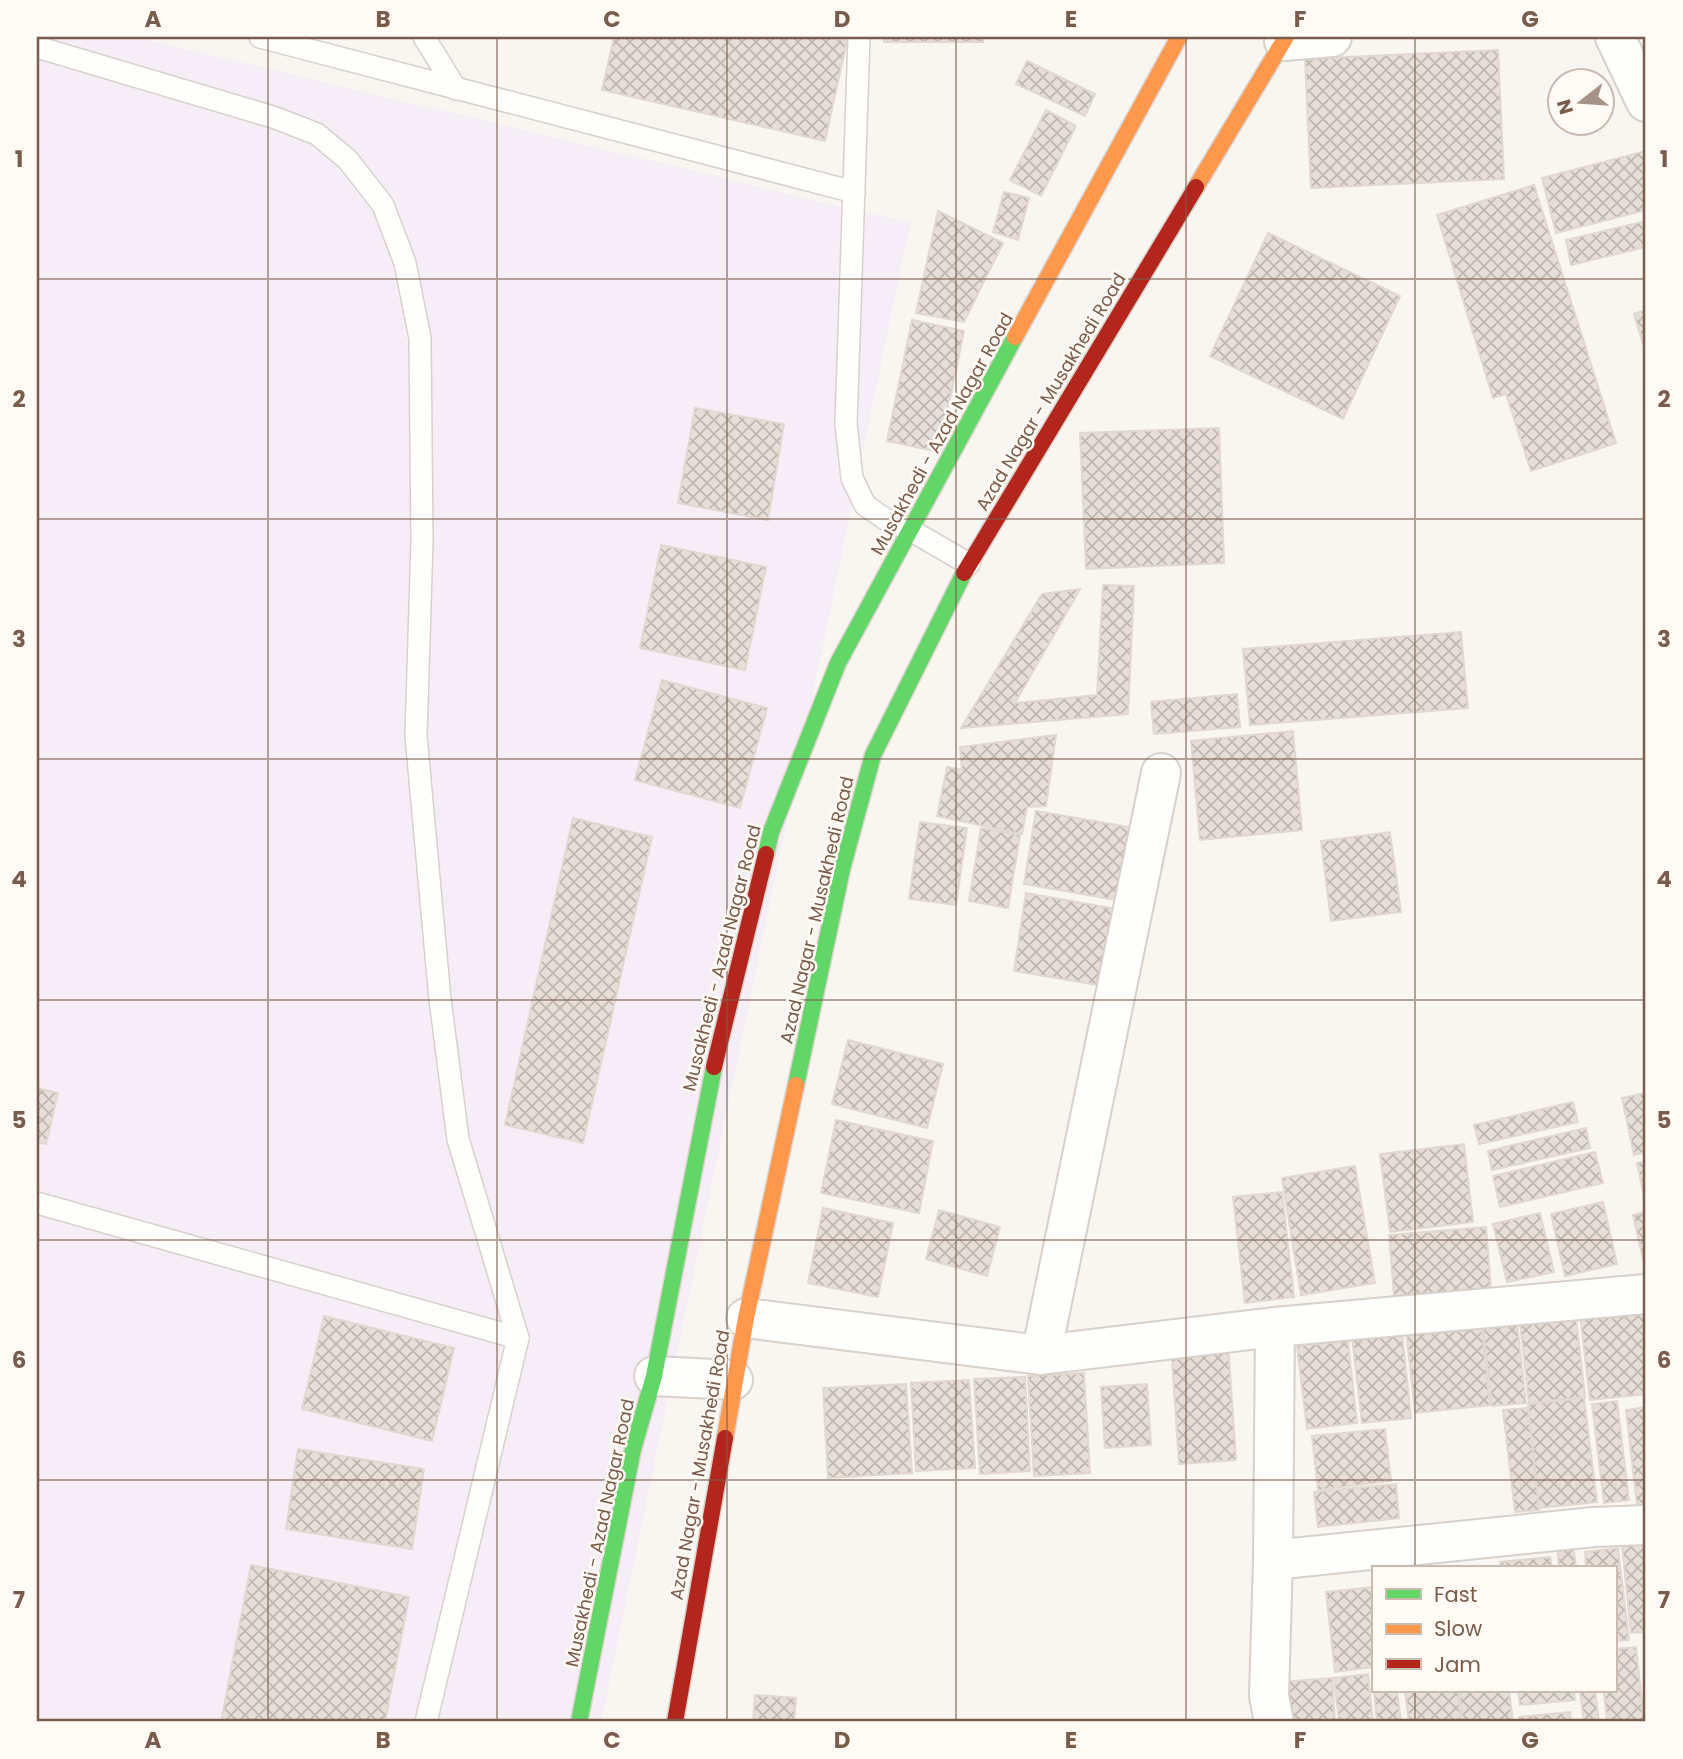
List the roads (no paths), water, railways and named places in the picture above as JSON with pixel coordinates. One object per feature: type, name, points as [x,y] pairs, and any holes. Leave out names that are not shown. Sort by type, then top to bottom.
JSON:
[{"type":"main road","name":"Musakhedi - Azad Nagar Road","points":[[579,1722],[634,1449],[654,1376],[708,1093],[771,832],[838,663],[1179,37]]},
{"type":"main road","name":"Azad Nagar - Musakhedi Road","points":[[675,1722],[733,1380],[842,869],[873,755],[969,565],[1285,39]]},
{"type":"street","points":[[1285,39],[1332,37]]},
{"type":"street","points":[[1615,37],[1646,102]]},
{"type":"street","points":[[1041,1355],[1161,773]]},
{"type":"street","points":[[746,1318],[1041,1355],[1275,1327],[1646,1294]]},
{"type":"street","points":[[1274,1722],[1269,1696],[1275,1327]]},
{"type":"street","points":[[654,1376],[733,1380]]},
{"type":"street","points":[[1273,1560],[1594,1527],[1646,1525]]},
{"type":"lane","points":[[260,37],[854,192]]},
{"type":"lane","points":[[424,37],[456,89]]},
{"type":"lane","points":[[859,37],[846,424],[848,463],[865,505],[885,519],[912,531],[969,565]]},
{"type":"lane","points":[[37,47],[273,117],[317,134],[348,160],[383,205],[405,263],[420,338],[422,541],[416,736],[440,999],[458,1139],[518,1338],[426,1722]]},
{"type":"lane","points":[[37,1203],[518,1338]]}]
